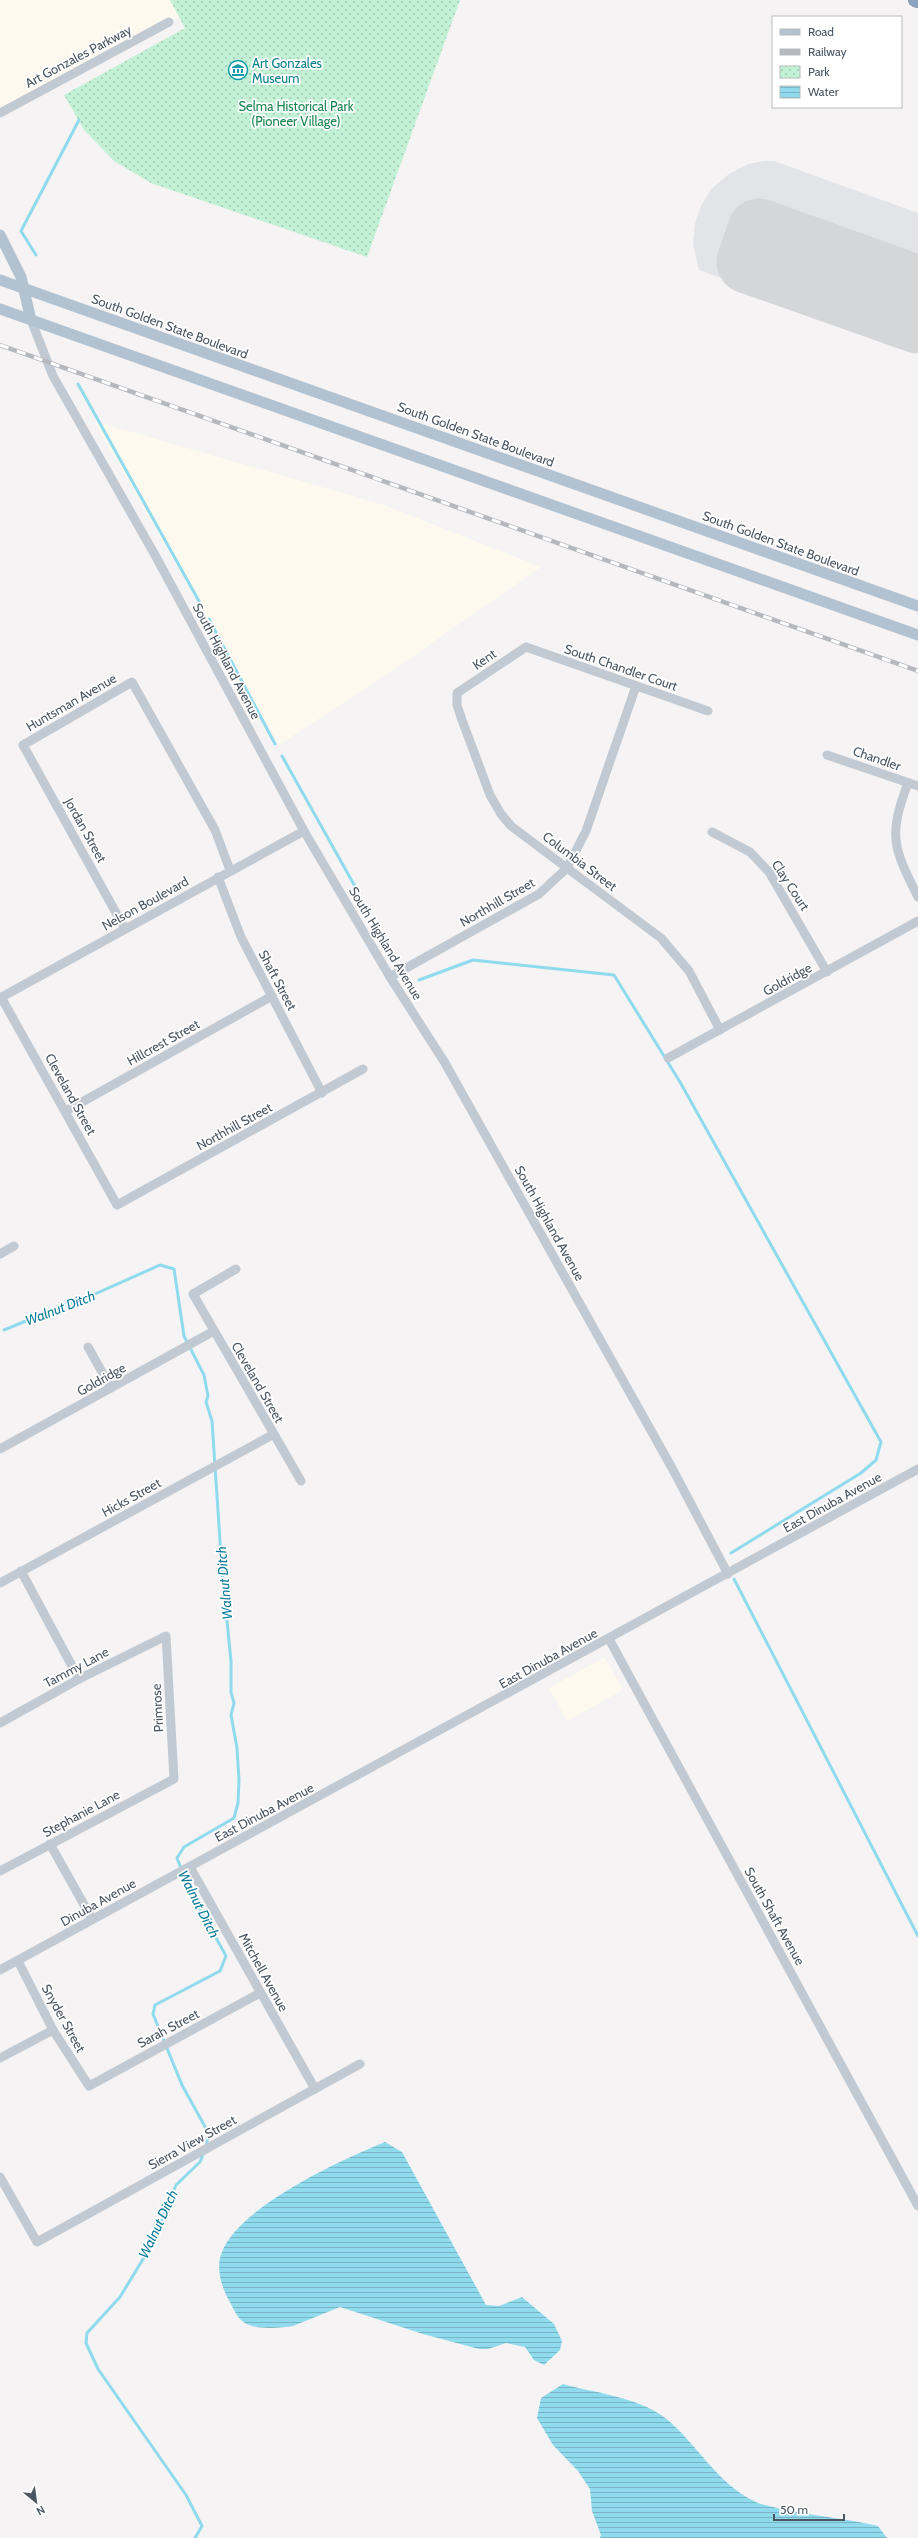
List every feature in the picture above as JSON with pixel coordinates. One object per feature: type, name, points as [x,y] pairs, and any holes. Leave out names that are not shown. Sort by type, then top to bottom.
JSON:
[{"type":"main road","points":[[0,235],[21,277],[31,320]]},
{"type":"main road","name":"South Golden State Boulevard","points":[[0,280],[918,606]]},
{"type":"main road","points":[[0,309],[918,635]]},
{"type":"street","name":"Art Gonzales Parkway","points":[[0,113],[169,22]]},
{"type":"street","name":"South Highland Avenue","points":[[31,320],[54,376],[159,562],[304,831],[390,977],[452,1076],[672,1468],[728,1574]]},
{"type":"street","name":"South Chandler Court","points":[[526,647],[708,711]]},
{"type":"street","name":"Kent","points":[[457,693],[526,647]]},
{"type":"street","name":"Huntsman Avenue","points":[[22,745],[132,682],[215,830],[230,870]]},
{"type":"street","name":"Northhill Street","points":[[390,977],[539,894],[567,868],[586,831],[636,686]]},
{"type":"street","name":"Columbia Street","points":[[457,693],[457,705],[462,720],[490,795],[501,814],[511,826],[662,938],[678,955],[689,971],[720,1030]]},
{"type":"street","name":"Jordan Street","points":[[22,745],[125,929]]},
{"type":"street","name":"Chandler","points":[[827,755],[918,786]]},
{"type":"street","points":[[908,783],[896,814],[896,841],[902,864],[918,897]]},
{"type":"street","name":"Nelson Boulevard","points":[[1,998],[230,870],[304,831]]},
{"type":"street","name":"Clay Court","points":[[712,832],[750,852],[769,872],[827,972]]},
{"type":"street","name":"Shaft Street","points":[[218,877],[241,937],[322,1093]]},
{"type":"street","name":"Goldridge","points":[[668,1058],[918,921]]},
{"type":"street","name":"Hillcrest Street","points":[[66,1111],[272,996]]},
{"type":"street","name":"Cleveland Street","points":[[1,998],[66,1111],[117,1205]]},
{"type":"street","name":"Northhill Street","points":[[117,1205],[363,1069]]},
{"type":"street","points":[[0,1254],[14,1246]]},
{"type":"street","name":"Cleveland Street","points":[[236,1269],[193,1294],[301,1481]]},
{"type":"street","name":"Goldridge","points":[[1,1447],[214,1331]]},
{"type":"street","points":[[88,1347],[111,1388]]},
{"type":"street","name":"Hicks Street","points":[[0,1583],[274,1434]]},
{"type":"street","name":"East Dinuba Avenue","points":[[190,1867],[918,1469]]},
{"type":"street","points":[[21,1572],[79,1679]]},
{"type":"street","name":"Tammy Lane","points":[[0,1723],[79,1679],[166,1636]]},
{"type":"street","name":"Primrose","points":[[166,1636],[174,1779]]},
{"type":"street","name":"South Shaft Avenue","points":[[609,1639],[918,2206]]},
{"type":"street","name":"Stephanie Lane","points":[[0,1871],[174,1779]]},
{"type":"street","points":[[50,1844],[92,1920]]},
{"type":"street","name":"Dinuba Avenue","points":[[18,1961],[190,1867]]},
{"type":"street","name":"Mitchell Avenue","points":[[190,1867],[315,2089]]},
{"type":"street","points":[[0,1970],[18,1961]]},
{"type":"street","name":"Snyder Street","points":[[18,1961],[53,2030],[89,2086]]},
{"type":"street","name":"Sarah Street","points":[[89,2086],[260,1993]]},
{"type":"street","points":[[0,2058],[53,2030]]},
{"type":"street","name":"Sierra View Street","points":[[0,2177],[37,2242],[360,2064]]},
{"type":"shaded area","points":[[0,0],[170,0],[179,17],[0,117]]},
{"type":"shaded area","points":[[774,161],[918,213],[918,349],[699,270],[693,244],[695,224],[701,206],[711,189],[729,174],[748,164]]},
{"type":"shaded area","points":[[94,421],[384,505],[541,567],[389,673],[279,745]]},
{"type":"shaded area","points":[[605,1657],[623,1690],[567,1721],[549,1688]]},
{"type":"green space","name":"Selma Historical Park (Pioneer Village)","points":[[170,0],[460,0],[367,257],[151,183],[114,161],[84,130],[64,95],[185,28]]},
{"type":"water","points":[[385,2142],[402,2152],[486,2305],[499,2306],[522,2297],[554,2324],[562,2341],[560,2350],[544,2365],[534,2360],[525,2347],[506,2343],[488,2349],[479,2349],[423,2334],[340,2307],[293,2326],[268,2328],[255,2327],[245,2323],[238,2317],[222,2285],[219,2272],[222,2252],[232,2235],[249,2218],[294,2186],[344,2160]]},
{"type":"water","points":[[563,2384],[629,2400],[653,2410],[676,2427],[728,2484],[740,2493],[757,2502],[790,2511],[878,2526],[887,2538],[600,2538],[601,2535],[592,2511],[590,2489],[578,2471],[553,2445],[537,2418],[541,2398]]},
{"type":"waterway","points":[[36,255],[21,231],[79,120]]},
{"type":"waterway","points":[[78,384],[200,603]]},
{"type":"waterway","points":[[209,619],[275,744]]},
{"type":"waterway","points":[[282,756],[357,890]]},
{"type":"waterway","points":[[419,980],[473,960],[614,975],[680,1082],[881,1442],[876,1460],[861,1473],[731,1553]]},
{"type":"waterway","name":"Walnut Ditch","points":[[4,1330],[67,1304],[77,1302],[160,1265],[174,1269],[184,1336],[204,1375],[208,1396],[206,1402],[212,1421],[222,1571],[231,1661],[231,1692],[234,1703],[231,1715],[237,1748],[239,1780],[238,1803],[234,1818],[184,1847],[177,1858],[189,1889],[226,1956],[220,1971],[155,2005],[153,2014],[182,2085],[209,2134],[206,2146]]},
{"type":"waterway","points":[[734,1579],[918,1936]]},
{"type":"waterway","name":"Walnut Ditch","points":[[195,2538],[202,2526],[186,2495],[98,2369],[86,2343],[87,2333],[120,2297],[151,2246],[176,2185],[200,2162],[204,2152]]},
{"type":"runway","points":[[918,287],[759,230],[748,262],[918,322]]},
{"type":"railway","points":[[0,345],[918,671]]},
{"type":"place","name":"Art Gonzales Museum","points":[[238,70]]}]
